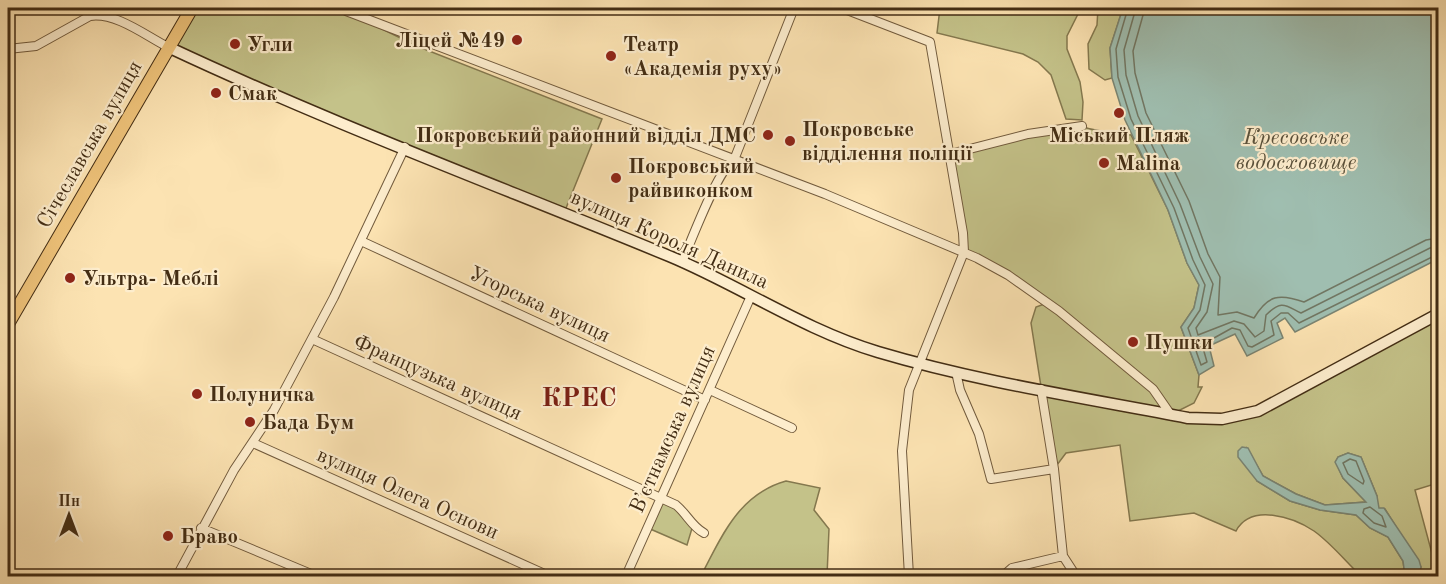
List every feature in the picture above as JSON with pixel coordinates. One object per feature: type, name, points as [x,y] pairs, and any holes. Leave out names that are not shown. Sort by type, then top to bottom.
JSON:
[{"type":"main road","name":"Січеславська вулиця","points":[[8,324],[192,8]]},
{"type":"main road","name":"вулиця Короля Данила","points":[[168,47],[260,88],[682,262],[836,336],[919,363],[956,372],[1171,415],[1222,419],[1258,411],[1438,314]]},
{"type":"street","points":[[682,262],[721,176],[729,163],[734,160],[794,8]]},
{"type":"street","points":[[842,8],[930,42],[950,154],[964,252],[909,390],[902,450],[909,576]]},
{"type":"street","points":[[346,11],[734,160],[964,252],[1008,275],[1048,302],[1153,389],[1171,415]]},
{"type":"street","points":[[8,48],[36,46],[90,16],[98,15],[118,21],[168,47]]},
{"type":"street","points":[[950,154],[1028,134],[1082,126]]},
{"type":"street","points":[[177,576],[234,470],[270,418],[312,339],[405,147]]},
{"type":"street","name":"Угорська вулиця","points":[[361,241],[705,400]]},
{"type":"street","name":"Вʼєтнамська вулиця","points":[[626,576],[751,296]]},
{"type":"street","name":"Французька вулиця","points":[[312,339],[676,505],[687,514],[693,525],[704,533]]},
{"type":"street","points":[[956,372],[967,409],[979,434],[991,479],[1054,469]]},
{"type":"street","points":[[1041,389],[1054,469],[1063,556],[1076,576]]},
{"type":"street","points":[[710,390],[792,428]]},
{"type":"street","name":"вулиця Олега Основи","points":[[253,443],[549,576]]},
{"type":"street","points":[[201,528],[316,576]]},
{"type":"street","points":[[1003,576],[1012,568],[1063,556]]},
{"type":"shaded area","points":[[192,8],[339,8],[419,47],[602,119],[564,213],[168,47]]},
{"type":"shaded area","points":[[940,8],[1081,8],[1067,36],[1067,49],[1080,82],[1083,102],[1082,120],[1066,119],[1051,75],[1038,62],[1023,54],[937,33]]},
{"type":"shaded area","points":[[1098,8],[1123,8],[1110,48],[1112,78],[1105,80],[1089,69],[1088,44],[1097,25]]},
{"type":"shaded area","points":[[1084,127],[1131,135],[1168,210],[1187,263],[1199,285],[1194,308],[1181,327],[1199,375],[1198,387],[1202,387],[1194,403],[1172,414],[1236,417],[1438,313],[1438,483],[1415,490],[1438,576],[1419,576],[1421,567],[1385,509],[1379,509],[1376,503],[1377,496],[1361,457],[1348,453],[1338,457],[1336,462],[1343,478],[1366,502],[1325,505],[1296,494],[1263,476],[1246,447],[1257,481],[1290,501],[1320,510],[1356,515],[1370,528],[1388,537],[1403,561],[1405,576],[1361,576],[1314,531],[1284,517],[1262,515],[1252,517],[1243,522],[1236,531],[1194,513],[1130,521],[1120,445],[1066,453],[1054,469],[1031,323],[1036,307],[1047,303],[964,252],[950,154],[1028,134]]},
{"type":"shaded area","points":[[786,481],[820,488],[814,510],[829,529],[827,576],[701,576],[724,532],[744,506],[770,487]]},
{"type":"shaded area","points":[[661,498],[676,505],[693,525],[687,545],[648,528]]},
{"type":"water","name":"Кресовське водосховище","points":[[1123,8],[1438,8],[1438,259],[1295,332],[1285,318],[1277,323],[1283,338],[1247,356],[1235,334],[1209,346],[1214,366],[1199,375],[1181,327],[1194,308],[1199,285],[1187,263],[1168,210],[1125,120],[1112,78],[1110,48]]},
{"type":"water","points":[[1242,447],[1248,448],[1263,476],[1296,494],[1325,505],[1366,502],[1343,478],[1335,462],[1338,457],[1348,453],[1361,457],[1377,496],[1379,508],[1384,508],[1419,560],[1421,567],[1419,576],[1405,576],[1403,561],[1388,537],[1370,528],[1356,515],[1320,510],[1290,501],[1257,481],[1238,457],[1238,451]]},
{"type":"place","name":"Ліцей №49","points":[[517,40]]},
{"type":"place","name":"Угли","points":[[235,44]]},
{"type":"place","name":"Театр «Академія руху»","points":[[611,56]]},
{"type":"place","name":"Смак","points":[[216,93]]},
{"type":"place","name":"Міський Пляж","points":[[1119,113]]},
{"type":"place","name":"Покровський районний відділ ДМС","points":[[768,135]]},
{"type":"place","name":"Покровське відділення поліції","points":[[790,141]]},
{"type":"place","name":"Malina","points":[[1104,163]]},
{"type":"place","name":"Покровський райвиконком","points":[[616,178]]},
{"type":"place","name":"Ультра- Меблі","points":[[70,278]]},
{"type":"place","name":"Пушки","points":[[1133,342]]},
{"type":"place","name":"Полуничка","points":[[197,394]]},
{"type":"place","name":"Бада Бум","points":[[250,422]]},
{"type":"place","name":"Браво","points":[[168,536]]},
{"type":"district","name":"КРЕС","points":[[579,397]]}]
